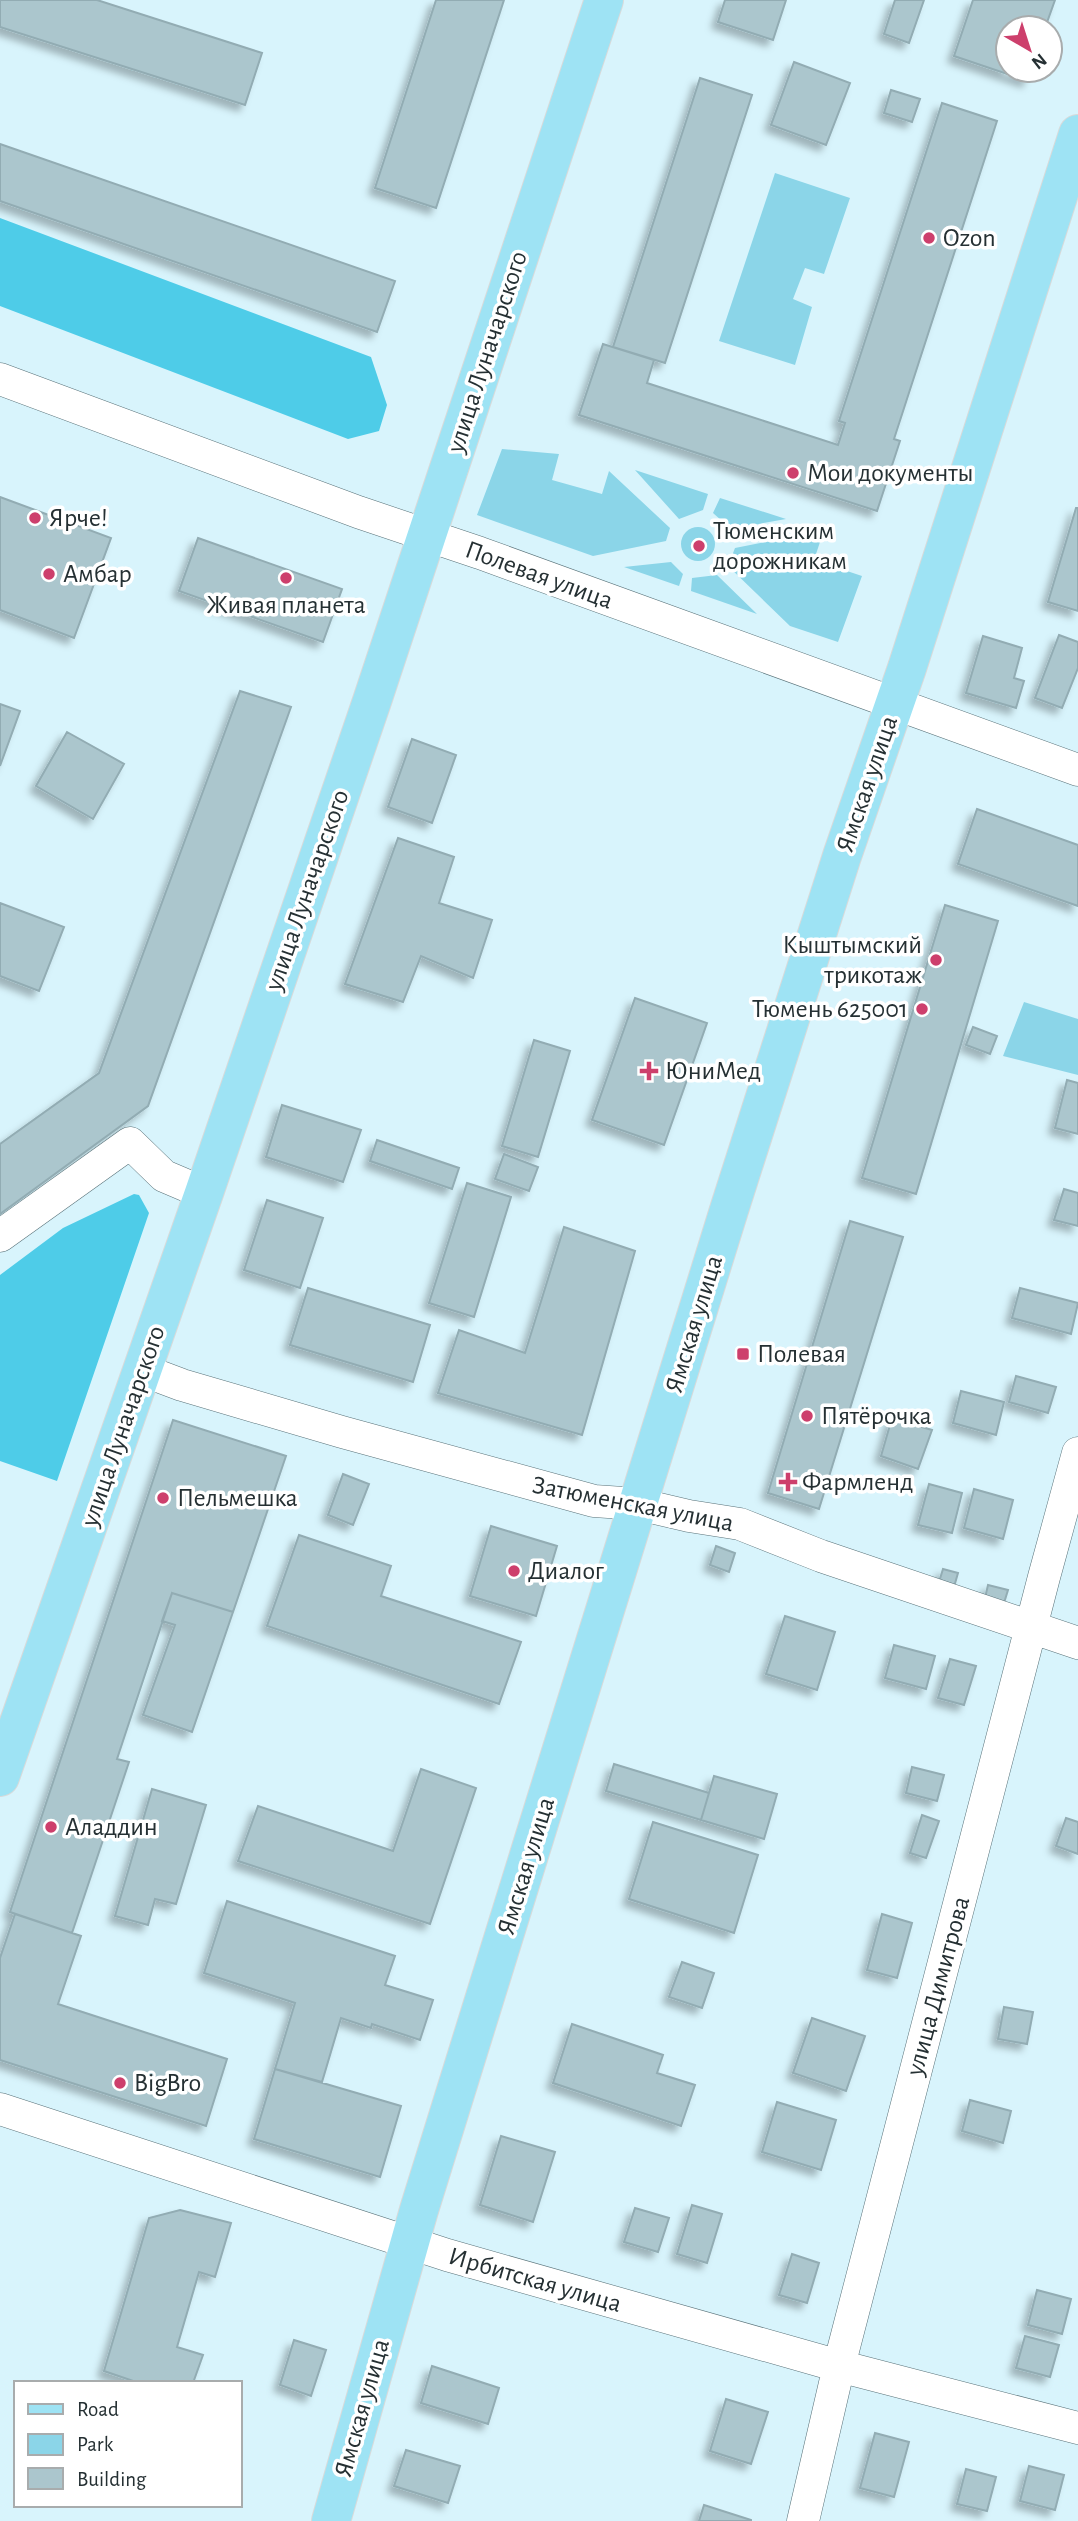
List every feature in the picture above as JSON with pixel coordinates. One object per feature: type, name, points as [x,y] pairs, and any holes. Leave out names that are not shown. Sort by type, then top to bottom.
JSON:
[{"type":"main road","name":"улица Луначарского","points":[[0,1777],[204,1193],[604,0]]},
{"type":"main road","name":"Ямская улица","points":[[331,2521],[409,2244],[789,1019],[1078,134]]},
{"type":"street","name":"Полевая улица","points":[[0,379],[358,512],[1078,771]]},
{"type":"street","points":[[0,1236],[130,1143],[164,1176],[204,1193]]},
{"type":"street","name":"Затюменская улица","points":[[142,1370],[183,1385],[594,1502],[638,1504],[740,1524],[821,1556],[1078,1643]]},
{"type":"street","name":"улица Димитрова","points":[[803,2521],[839,2366],[1030,1628],[1078,1453]]},
{"type":"street","name":"Ирбитская улица","points":[[0,2109],[409,2244],[839,2366],[1078,2428]]},
{"type":"green space","points":[[775,173],[850,198],[824,274],[805,268],[793,299],[812,307],[795,365],[719,341]]},
{"type":"green space","points":[[502,449],[559,454],[552,480],[602,494],[609,471],[670,528],[666,541],[593,556],[477,515]]},
{"type":"green space","points":[[635,470],[708,494],[703,510],[679,519]]},
{"type":"green space","points":[[720,498],[786,519],[731,529],[713,513]]},
{"type":"green space","points":[[698,527],[710,532],[715,544],[710,556],[698,561],[686,556],[681,544],[686,532]]},
{"type":"green space","points":[[824,530],[814,560],[862,576],[838,642],[790,626],[728,566],[735,548]]},
{"type":"green space","points":[[671,562],[683,574],[679,586],[624,567]]},
{"type":"green space","points":[[717,575],[757,614],[691,591],[692,578]]},
{"type":"green space","points":[[1024,1002],[1078,1019],[1078,1075],[1003,1056]]},
{"type":"shaded area","points":[[0,218],[371,357],[387,405],[379,431],[348,439],[0,306]]},
{"type":"shaded area","points":[[134,1194],[139,1195],[149,1213],[57,1481],[0,1461],[0,1275],[63,1228]]},
{"type":"building","points":[[0,0],[97,0],[262,53],[245,105],[0,27]]},
{"type":"building","points":[[436,0],[504,0],[436,208],[375,188]]},
{"type":"building","points":[[725,0],[786,0],[773,40],[718,22]]},
{"type":"building","points":[[895,0],[924,0],[909,43],[884,34]]},
{"type":"building","points":[[973,0],[1055,0],[1050,14],[994,14],[994,70],[954,56]]},
{"type":"building","points":[[794,62],[850,83],[826,145],[771,125]]},
{"type":"building","points":[[700,78],[752,95],[665,363],[613,347]]},
{"type":"building","points":[[891,90],[920,99],[912,122],[884,113]]},
{"type":"building","points":[[942,103],[997,121],[894,439],[900,441],[877,511],[579,415],[603,344],[654,360],[647,383],[838,445],[845,423],[839,421]]},
{"type":"building","points":[[0,144],[395,281],[377,332],[0,201]]},
{"type":"building","name":"Амбар","points":[[0,497],[111,538],[74,638],[0,610]]},
{"type":"building","points":[[1078,508],[1078,611],[1048,602]]},
{"type":"building","points":[[198,538],[342,589],[323,642],[179,591]]},
{"type":"building","points":[[1059,635],[1078,642],[1078,668],[1062,708],[1035,698]]},
{"type":"building","points":[[983,636],[1022,648],[1014,678],[1024,681],[1016,708],[966,693]]},
{"type":"building","points":[[240,691],[291,707],[148,1106],[0,1214],[0,1144],[99,1073]]},
{"type":"building","points":[[0,704],[20,711],[0,766]]},
{"type":"building","points":[[67,732],[124,764],[93,819],[36,786]]},
{"type":"building","points":[[412,739],[456,755],[432,823],[388,807]]},
{"type":"building","points":[[977,809],[1078,845],[1078,906],[958,864]]},
{"type":"building","points":[[398,838],[454,857],[439,903],[492,920],[473,978],[421,956],[403,1002],[345,984]]},
{"type":"building","points":[[0,903],[64,927],[39,991],[0,976]]},
{"type":"building","points":[[945,905],[998,921],[916,1194],[862,1178]]},
{"type":"building","name":"ЮниМед","points":[[635,998],[707,1023],[664,1145],[592,1120]]},
{"type":"building","points":[[973,1027],[997,1036],[990,1054],[966,1045]]},
{"type":"building","points":[[534,1040],[570,1051],[538,1157],[502,1146]]},
{"type":"building","points":[[1067,1080],[1078,1083],[1078,1134],[1055,1128]]},
{"type":"building","points":[[282,1105],[361,1130],[343,1182],[266,1157]]},
{"type":"building","points":[[377,1140],[459,1168],[452,1189],[370,1161]]},
{"type":"building","points":[[504,1154],[538,1167],[529,1191],[495,1179]]},
{"type":"building","points":[[467,1183],[511,1197],[474,1317],[429,1303]]},
{"type":"building","points":[[1064,1189],[1078,1193],[1078,1226],[1054,1220]]},
{"type":"building","points":[[267,1200],[323,1218],[300,1288],[244,1270]]},
{"type":"building","points":[[850,1221],[903,1237],[819,1509],[768,1493]]},
{"type":"building","points":[[564,1227],[635,1251],[582,1435],[438,1393],[459,1330],[525,1353]]},
{"type":"building","points":[[308,1288],[430,1325],[413,1382],[290,1345]]},
{"type":"building","points":[[1020,1288],[1078,1303],[1071,1334],[1012,1318]]},
{"type":"building","points":[[1016,1376],[1056,1387],[1048,1413],[1009,1402]]},
{"type":"building","points":[[961,1391],[1004,1402],[996,1435],[953,1423]]},
{"type":"building","points":[[892,1418],[932,1430],[918,1469],[881,1456]]},
{"type":"building","points":[[173,1420],[286,1456],[233,1612],[172,1593],[117,1759],[129,1762],[72,1933],[10,1912]]},
{"type":"building","points":[[343,1474],[369,1484],[353,1525],[328,1515]]},
{"type":"building","points":[[929,1484],[962,1493],[952,1533],[918,1525]]},
{"type":"building","points":[[974,1489],[1013,1500],[1003,1539],[964,1528]]},
{"type":"building","name":"Диалог","points":[[491,1526],[557,1546],[536,1616],[470,1596]]},
{"type":"building","points":[[299,1535],[391,1566],[381,1596],[521,1642],[499,1704],[267,1626]]},
{"type":"building","points":[[716,1546],[735,1553],[729,1572],[710,1565]]},
{"type":"building","points":[[943,1569],[958,1573],[954,1587],[939,1582]]},
{"type":"building","points":[[988,1585],[1008,1590],[1004,1603],[985,1598]]},
{"type":"building","points":[[172,1593],[233,1612],[192,1732],[143,1715],[175,1625],[162,1621]]},
{"type":"building","points":[[785,1616],[835,1632],[817,1690],[766,1674]]},
{"type":"building","points":[[894,1645],[935,1656],[926,1689],[885,1678]]},
{"type":"building","points":[[950,1659],[976,1666],[964,1705],[938,1698]]},
{"type":"building","points":[[614,1764],[709,1793],[701,1820],[606,1791]]},
{"type":"building","points":[[912,1767],[944,1775],[937,1801],[906,1793]]},
{"type":"building","points":[[421,1769],[476,1788],[430,1924],[238,1861],[258,1806],[393,1851]]},
{"type":"building","points":[[714,1776],[777,1794],[764,1839],[701,1820]]},
{"type":"building","points":[[152,1789],[206,1805],[176,1904],[155,1899],[148,1925],[115,1916]]},
{"type":"building","points":[[922,1815],[939,1821],[926,1858],[910,1853]]},
{"type":"building","points":[[1066,1818],[1078,1822],[1078,1854],[1056,1846]]},
{"type":"building","points":[[653,1822],[758,1855],[734,1933],[629,1899]]},
{"type":"building","points":[[227,1901],[395,1956],[385,1985],[433,2000],[420,2040],[372,2024],[371,2028],[341,2018],[322,2082],[275,2069],[295,2003],[204,1973]]},
{"type":"building","points":[[15,1914],[81,1936],[58,2004],[227,2059],[206,2126],[0,2060],[0,1958]]},
{"type":"building","points":[[882,1914],[912,1923],[897,1978],[867,1970]]},
{"type":"building","points":[[682,1962],[714,1973],[702,2008],[669,1997]]},
{"type":"building","points":[[1004,2007],[1033,2012],[1027,2044],[998,2039]]},
{"type":"building","points":[[812,2018],[865,2036],[846,2091],[793,2073]]},
{"type":"building","points":[[572,2024],[663,2055],[657,2073],[695,2085],[681,2126],[553,2083]]},
{"type":"building","points":[[275,2069],[401,2106],[380,2177],[254,2139]]},
{"type":"building","points":[[970,2100],[1011,2111],[1003,2143],[962,2131]]},
{"type":"building","points":[[777,2102],[836,2120],[821,2170],[762,2152]]},
{"type":"building","points":[[501,2136],[555,2152],[533,2222],[480,2205]]},
{"type":"building","points":[[692,2205],[722,2214],[707,2263],[677,2254]]},
{"type":"building","points":[[635,2208],[669,2218],[658,2252],[624,2242]]},
{"type":"building","points":[[180,2210],[231,2223],[215,2277],[199,2272],[177,2347],[203,2355],[194,2381],[133,2381],[104,2371],[149,2218]]},
{"type":"building","points":[[792,2254],[819,2263],[807,2303],[779,2295]]},
{"type":"building","points":[[1037,2290],[1071,2299],[1062,2334],[1028,2325]]},
{"type":"building","points":[[1025,2336],[1059,2345],[1050,2377],[1016,2368]]},
{"type":"building","points":[[294,2340],[326,2350],[311,2396],[280,2385]]},
{"type":"building","points":[[432,2366],[499,2388],[488,2424],[421,2403]]},
{"type":"building","points":[[726,2399],[768,2412],[751,2464],[710,2451]]},
{"type":"building","points":[[875,2433],[909,2442],[894,2497],[860,2488]]},
{"type":"building","points":[[406,2450],[460,2466],[448,2503],[394,2486]]},
{"type":"building","points":[[1029,2466],[1064,2475],[1055,2510],[1020,2501]]},
{"type":"building","points":[[966,2469],[996,2477],[987,2511],[957,2504]]},
{"type":"building","points":[[704,2505],[751,2520],[751,2521],[699,2521]]},
{"type":"place","name":"Ozon","points":[[929,238]]},
{"type":"place","name":"Мои документы","points":[[793,473]]},
{"type":"place","name":"Ярче!","points":[[35,518]]},
{"type":"place","name":"Тюменским дорожникам","points":[[699,546]]},
{"type":"place","name":"Амбар","points":[[49,574]]},
{"type":"place","name":"Живая планета","points":[[286,578]]},
{"type":"place","name":"Кыштымский трикотаж","points":[[936,960]]},
{"type":"place","name":"Тюмень 625001","points":[[922,1009]]},
{"type":"place","name":"ЮниМед","points":[[649,1071]]},
{"type":"place","name":"Полевая","points":[[743,1354]]},
{"type":"place","name":"Пятёрочка","points":[[807,1416]]},
{"type":"place","name":"Фармленд","points":[[788,1482]]},
{"type":"place","name":"Пельмешка","points":[[163,1498]]},
{"type":"place","name":"Диалог","points":[[514,1571]]},
{"type":"place","name":"Аладдин","points":[[51,1827]]},
{"type":"place","name":"BigBro","points":[[120,2083]]}]
